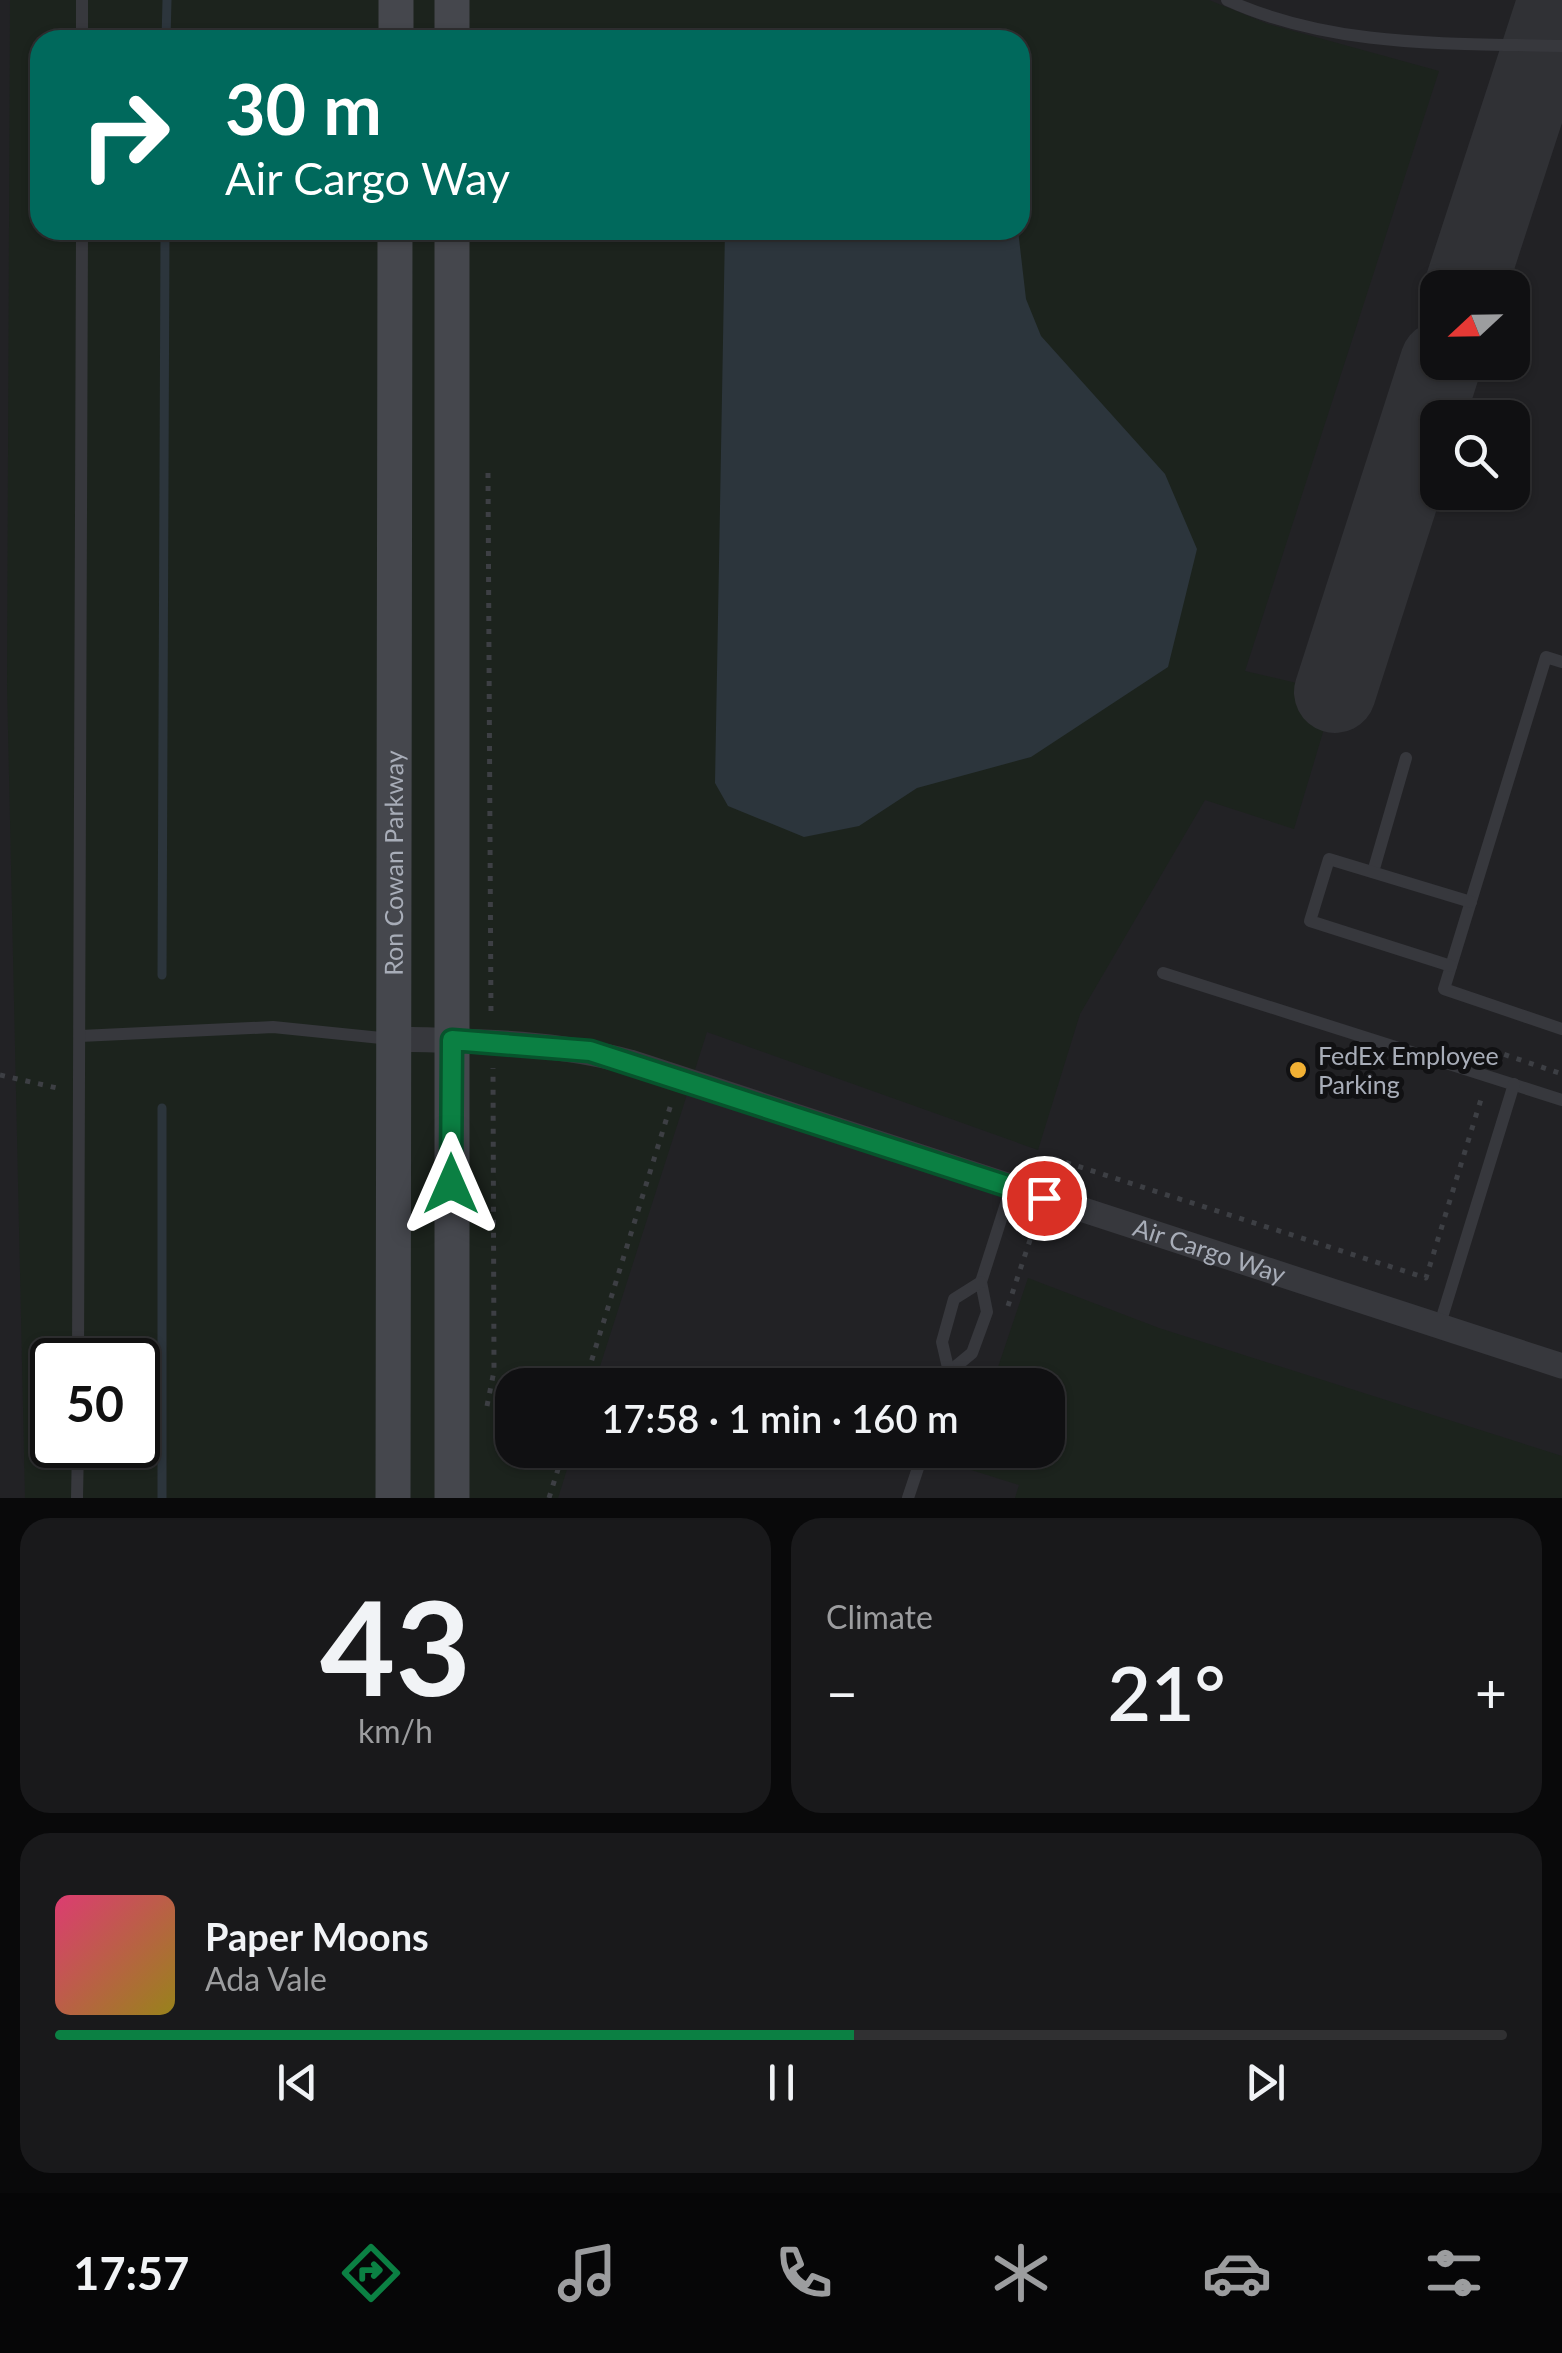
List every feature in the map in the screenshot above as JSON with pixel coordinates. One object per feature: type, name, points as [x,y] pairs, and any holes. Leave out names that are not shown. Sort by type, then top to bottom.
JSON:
[{"type":"main road","points":[[396,0],[396,30]]},
{"type":"main road","points":[[452,0],[452,30]]},
{"type":"main road","name":"Ron Cowan Parkway","points":[[392,1498],[395,240]]},
{"type":"main road","points":[[452,240],[452,1498]]},
{"type":"street","name":"Air Cargo Way","points":[[391,1039],[492,1042],[590,1051],[1562,1366]]},
{"type":"lane","points":[[82,0],[82,30]]},
{"type":"lane","points":[[1227,0],[1312,30],[1383,41],[1562,46]]},
{"type":"lane","points":[[78,1338],[82,240]]},
{"type":"lane","points":[[1562,662],[1546,657],[1444,989],[1562,1029]]},
{"type":"lane","points":[[1373,872],[1406,758]]},
{"type":"lane","points":[[1451,966],[1310,922],[1329,859],[1471,902]]},
{"type":"lane","points":[[1163,973],[1562,1100]]},
{"type":"lane","points":[[80,1036],[273,1027],[391,1039]]},
{"type":"lane","points":[[1439,1326],[1514,1084]]},
{"type":"lane","points":[[958,1368],[972,1353],[987,1312],[981,1282],[1012,1188]]},
{"type":"lane","points":[[946,1368],[942,1342],[954,1299],[981,1282]]},
{"type":"lane","points":[[78,1468],[78,1498]]},
{"type":"lane","points":[[908,1498],[918,1468]]},
{"type":"path","points":[[484,1423],[494,1371],[488,472]]},
{"type":"path","points":[[1006,1310],[1055,1159],[1426,1278],[1496,1052],[1562,1074]]},
{"type":"path","points":[[0,1075],[80,1094]]},
{"type":"path","points":[[589,1368],[678,1078]]},
{"type":"path","points":[[548,1498],[558,1468]]},
{"type":"shaded area","points":[[0,0],[1562,0],[1562,1498],[0,1498]]},
{"type":"shaded area","points":[[10,0],[1209,0],[1268,24],[1439,71],[1245,671],[1335,692],[1294,829],[1205,800],[1080,1014],[1038,1150],[707,1032],[599,1368],[495,1368],[495,1468],[567,1468],[558,1498],[25,1498],[7,685]]},
{"type":"shaded area","points":[[725,240],[1019,240],[1026,299],[1041,336],[1165,474],[1197,549],[1168,667],[1031,757],[917,788],[859,826],[804,837],[728,806],[715,783]]},
{"type":"shaded area","points":[[1028,1278],[1159,1328],[1562,1456],[1562,1498],[1015,1498],[1019,1485],[965,1468],[1065,1468],[1065,1368],[998,1368]]},
{"type":"waterway","points":[[166,30],[167,0]]},
{"type":"waterway","points":[[162,975],[165,240]]},
{"type":"waterway","points":[[162,1108],[162,1498]]},
{"type":"taxiway","points":[[1471,270],[1559,0]]},
{"type":"taxiway","points":[[1335,692],[1435,380]]},
{"type":"place","name":"FedEx Employee Parking","points":[[1298,1070]]},
{"type":"route","points":[[451,1184],[452,1040],[590,1051],[1044,1198]]}]
